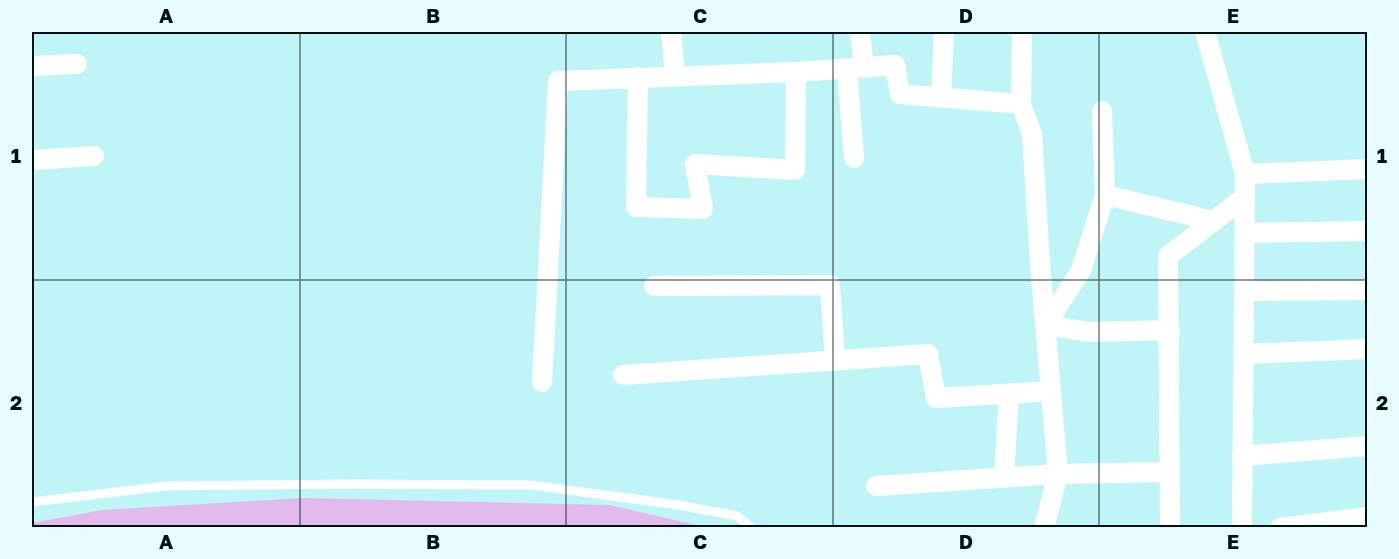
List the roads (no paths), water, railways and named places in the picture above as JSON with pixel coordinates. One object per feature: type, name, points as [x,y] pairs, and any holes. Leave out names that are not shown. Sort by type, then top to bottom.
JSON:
[{"type":"street","points":[[671,32],[675,76]]},
{"type":"street","points":[[854,158],[856,68],[860,32]]},
{"type":"street","points":[[941,98],[944,32]]},
{"type":"street","points":[[1022,32],[1021,105],[1032,134],[1058,474],[1044,528]]},
{"type":"street","points":[[1205,32],[1245,174],[1242,528]]},
{"type":"street","points":[[32,66],[76,64]]},
{"type":"street","points":[[542,382],[558,81],[796,72],[895,65],[900,94],[1021,105]]},
{"type":"street","points":[[638,78],[636,207],[703,209],[695,164],[795,170],[796,72]]},
{"type":"street","points":[[1046,325],[1081,270],[1105,195],[1102,111]]},
{"type":"street","points":[[32,160],[94,156]]},
{"type":"street","points":[[1245,174],[1368,170]]},
{"type":"street","points":[[1105,195],[1213,221]]},
{"type":"street","points":[[1170,527],[1168,256],[1245,197]]},
{"type":"street","points":[[1245,233],[1368,231]]},
{"type":"street","points":[[654,286],[830,285],[835,361]]},
{"type":"street","points":[[1244,291],[1368,290]]},
{"type":"street","points":[[1046,325],[1089,332],[1170,330]]},
{"type":"street","points":[[1244,354],[1368,349]]},
{"type":"street","points":[[623,375],[928,354],[936,398],[1051,391]]},
{"type":"street","points":[[1004,477],[1009,394]]},
{"type":"street","points":[[1242,456],[1368,446]]},
{"type":"street","points":[[876,486],[1058,474],[1170,472]]},
{"type":"street","points":[[1280,528],[1368,517]]},
{"type":"lane","points":[[32,502],[167,486],[531,485],[679,505],[737,516],[752,528]]}]
